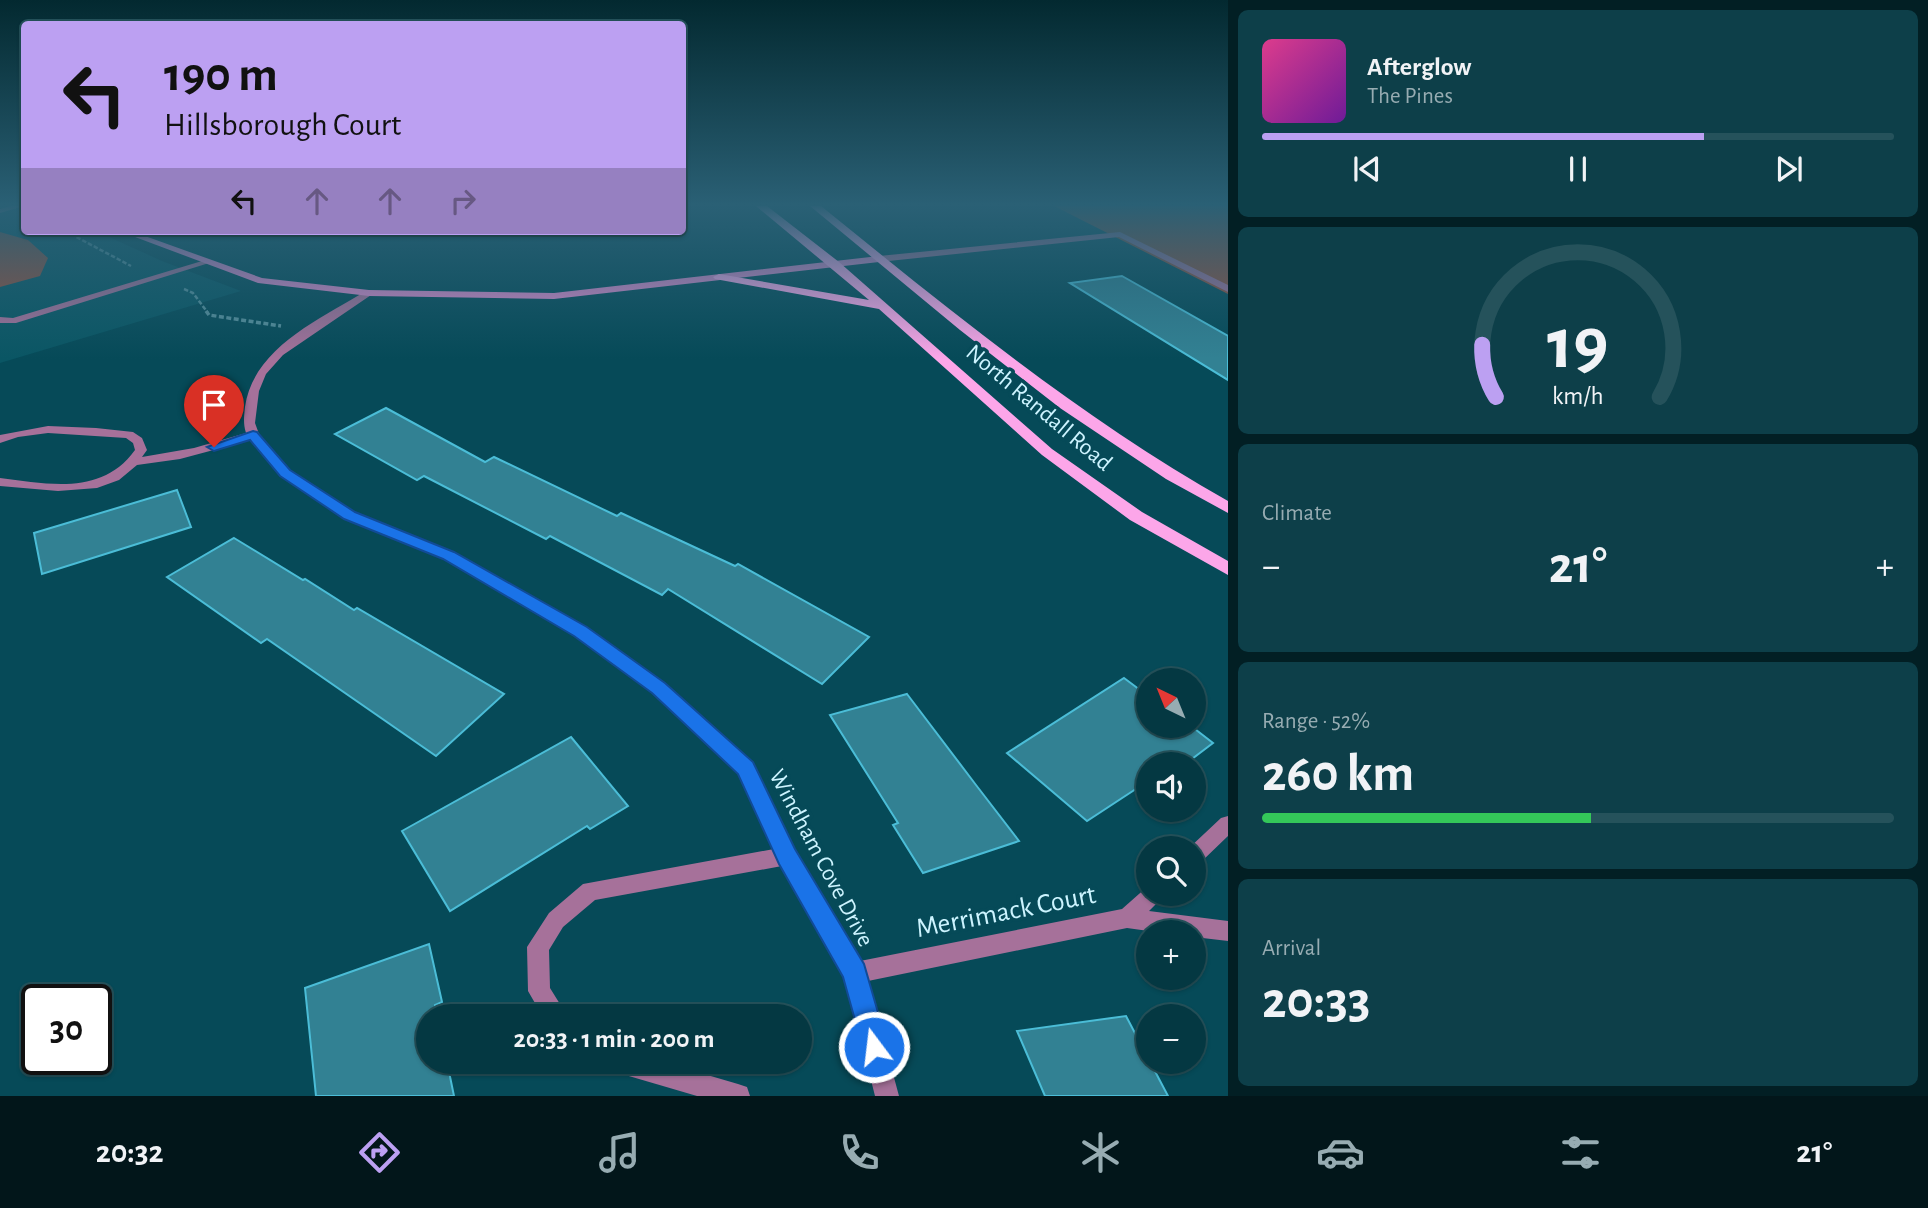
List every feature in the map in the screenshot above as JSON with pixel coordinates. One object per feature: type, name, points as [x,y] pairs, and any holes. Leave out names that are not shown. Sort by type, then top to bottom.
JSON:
[{"type":"main road","name":"North Randall Road","points":[[826,257],[1047,452],[1136,516],[1228,569]]},
{"type":"main road","name":"North Randall Road","points":[[879,259],[1052,397],[1137,454],[1228,508]]},
{"type":"main road","points":[[719,277],[883,307]]},
{"type":"street","points":[[190,257],[261,281],[369,293],[554,296],[897,257]]},
{"type":"street","points":[[1165,257],[1228,289]]},
{"type":"street","points":[[0,327],[205,263]]},
{"type":"street","points":[[136,461],[160,460],[195,453],[253,435],[249,423],[253,391],[261,373],[279,353],[310,330],[369,293]]},
{"type":"street","points":[[0,320],[13,321]]},
{"type":"street","points":[[0,439],[33,429],[52,428],[129,435],[138,441],[141,450],[136,461],[122,472],[81,487],[60,488],[0,482]]},
{"type":"street","name":"Windham Cove Drive","points":[[253,435],[285,473],[349,516],[449,556],[581,632],[658,688],[746,768],[787,856],[855,973],[887,1096]]},
{"type":"street","points":[[1206,845],[1228,824]]},
{"type":"street","points":[[548,1004],[539,991],[538,947],[556,920],[590,891],[787,856]]},
{"type":"street","name":"Merrimack Court","points":[[1127,918],[1140,906]]},
{"type":"street","name":"Merrimack Court","points":[[855,973],[1127,918],[1228,931]]},
{"type":"street","points":[[663,1074],[738,1096]]},
{"type":"path","points":[[114,257],[133,267]]},
{"type":"path","points":[[178,287],[193,293],[209,315],[310,330]]},
{"type":"shaded area","points":[[0,257],[154,257],[241,291],[0,363]]},
{"type":"shaded area","points":[[0,257],[48,258],[40,276],[0,287]]},
{"type":"shaded area","points":[[1155,257],[1228,257],[1228,294]]},
{"type":"building","points":[[1122,276],[1228,336],[1228,380],[1070,283]]},
{"type":"building","points":[[386,408],[485,462],[494,457],[617,516],[621,513],[735,566],[738,564],[869,637],[822,684],[668,589],[662,595],[550,536],[546,539],[424,476],[417,480],[335,434]]},
{"type":"building","points":[[177,490],[191,527],[42,574],[34,533]]},
{"type":"building","points":[[234,538],[354,610],[357,608],[504,694],[436,756],[267,639],[261,643],[167,577]]},
{"type":"building","points":[[1124,678],[1136,687],[1136,738],[1206,738],[1213,743],[1201,752],[1136,752],[1136,789],[1087,821],[1007,753]]},
{"type":"building","points":[[907,694],[1019,841],[923,873],[893,825],[898,823],[830,715]]},
{"type":"building","points":[[571,737],[628,806],[590,829],[587,826],[450,911],[402,831]]},
{"type":"building","points":[[429,944],[442,1002],[416,1004],[416,1074],[449,1074],[454,1096],[316,1096],[305,988]]},
{"type":"building","points":[[1126,1016],[1136,1035],[1136,1074],[1156,1074],[1168,1096],[1045,1096],[1017,1031]]},
{"type":"route","points":[[214,447],[253,435],[285,473],[349,516],[449,556],[581,632],[658,688],[746,768],[787,856],[855,973],[874,1047]]}]
